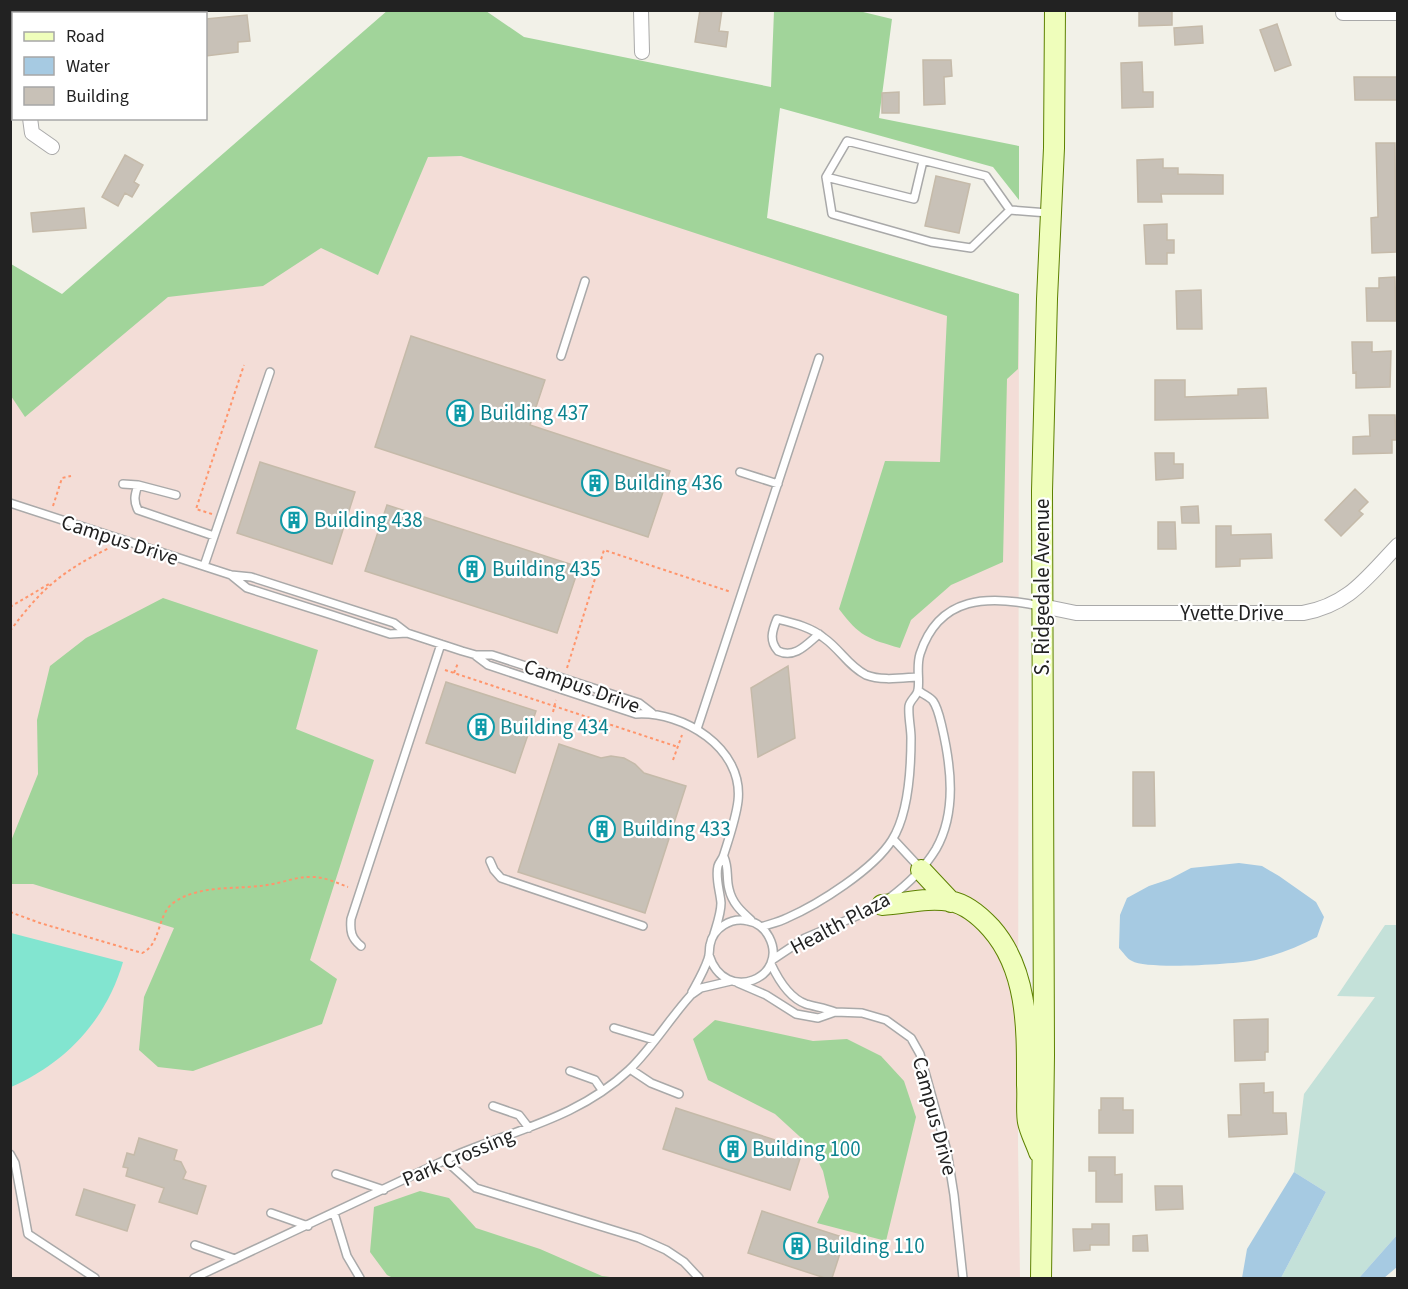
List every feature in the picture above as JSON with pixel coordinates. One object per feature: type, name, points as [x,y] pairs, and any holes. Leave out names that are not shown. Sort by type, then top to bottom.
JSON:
[{"type":"main road","name":"S. Ridgedale Avenue","points":[[1041,1278],[1044,1163],[1042,449],[1054,148],[1055,10]]},
{"type":"main road","points":[[921,870],[951,902]]},
{"type":"main road","points":[[882,905],[922,900],[951,902],[968,909],[986,922],[999,937],[1010,955],[1019,981],[1025,1015],[1028,1123],[1044,1163]]},
{"type":"street","points":[[641,10],[642,52]]},
{"type":"street","points":[[1343,13],[1398,14]]},
{"type":"street","points":[[30,120],[32,133],[52,147]]},
{"type":"street","name":"Yvette Drive","points":[[1042,606],[1076,613],[1303,613],[1327,607],[1348,595],[1398,545]]},
{"type":"lane","points":[[1010,210],[986,177],[847,141],[826,177],[832,214],[931,242],[970,248],[1010,210],[1050,213]]},
{"type":"lane","points":[[826,177],[914,199],[923,161]]},
{"type":"lane","points":[[561,356],[585,281]]},
{"type":"lane","points":[[697,729],[819,358]]},
{"type":"lane","points":[[204,566],[270,372]]},
{"type":"lane","points":[[740,472],[777,484]]},
{"type":"lane","points":[[123,484],[138,485],[176,495]]},
{"type":"lane","points":[[138,485],[135,497],[138,510],[214,536]]},
{"type":"lane","name":"Campus Drive","points":[[10,503],[231,575],[251,577],[394,623],[407,633],[476,656],[488,665],[592,700],[636,714],[652,713]]},
{"type":"lane","name":"Campus Drive","points":[[231,575],[248,588],[390,634],[407,633]]},
{"type":"lane","name":"Health Plaza","points":[[761,927],[787,919],[836,890],[882,854],[893,839],[908,790],[911,757],[909,705],[918,690],[918,664],[932,629],[951,611],[973,602],[989,599],[1011,600],[1042,606]]},
{"type":"lane","points":[[819,634],[797,651],[783,654],[773,646],[772,639],[777,620],[802,626],[819,634],[848,664],[868,676],[917,677]]},
{"type":"lane","points":[[361,946],[354,940],[350,931],[351,919],[441,644]]},
{"type":"lane","name":"Campus Drive","points":[[476,656],[492,655],[639,703],[652,713],[697,729],[716,744],[726,758],[736,780],[738,802],[724,856],[718,866],[721,904],[714,934]]},
{"type":"lane","name":"Health Plaza","points":[[771,962],[805,938],[882,905],[907,885],[936,848],[945,827],[951,790],[948,753],[933,700],[918,690]]},
{"type":"lane","points":[[893,839],[921,870]]},
{"type":"lane","name":"Campus Drive","points":[[724,856],[728,866],[729,890],[739,909],[752,921]]},
{"type":"lane","points":[[490,861],[501,878],[643,926]]},
{"type":"lane","points":[[731,921],[752,921],[761,927],[768,934],[772,944],[771,962],[763,975],[751,982],[734,982],[719,974],[712,965],[710,956],[710,944],[714,934],[731,921]]},
{"type":"lane","name":"Park Crossing","points":[[194,1278],[445,1160],[494,1139],[561,1116],[630,1069],[691,995],[710,956]]},
{"type":"lane","name":"Campus Drive","points":[[771,962],[776,975],[791,995],[808,1004],[834,1012],[862,1013],[886,1020],[911,1038],[920,1054],[947,1151],[956,1204],[963,1278]]},
{"type":"lane","name":"Campus Drive","points":[[734,982],[766,995],[796,1014],[818,1018],[834,1012]]},
{"type":"lane","name":"Park Crossing","points":[[691,995],[701,988],[734,982]]},
{"type":"lane","points":[[614,1028],[654,1040]]},
{"type":"lane","points":[[630,1069],[651,1083],[679,1094]]},
{"type":"lane","points":[[570,1071],[595,1080],[602,1090]]},
{"type":"lane","points":[[493,1106],[519,1115],[529,1128]]},
{"type":"lane","points":[[10,1154],[15,1163],[28,1234],[95,1278]]},
{"type":"lane","points":[[445,1160],[476,1188],[639,1238],[666,1250],[684,1262],[699,1278]]},
{"type":"lane","points":[[336,1174],[384,1190]]},
{"type":"lane","points":[[271,1213],[308,1226]]},
{"type":"lane","points":[[334,1213],[347,1256],[360,1278]]},
{"type":"lane","points":[[195,1245],[235,1259]]},
{"type":"path","points":[[212,514],[196,509],[244,365]]},
{"type":"path","points":[[53,506],[62,478],[71,476]]},
{"type":"path","points":[[10,607],[75,565],[109,548]]},
{"type":"path","points":[[566,672],[604,550],[731,592]]},
{"type":"path","points":[[10,631],[30,604],[56,579]]},
{"type":"path","points":[[454,673],[458,663]]},
{"type":"path","points":[[442,669],[678,747]]},
{"type":"path","points":[[553,712],[558,694]]},
{"type":"path","points":[[673,760],[682,735]]},
{"type":"path","points":[[10,912],[39,923],[142,953],[151,947],[166,910],[172,903],[195,894],[223,889],[266,886],[303,877],[326,879],[348,887]]},
{"type":"shaded area","points":[[484,10],[767,218],[1019,294],[1018,1146],[1020,1278],[11,1278],[10,264],[62,295],[388,11]]},
{"type":"shaded area","points":[[1385,925],[1397,925],[1397,1235],[1359,1278],[1281,1278],[1326,1192],[1294,1172],[1304,1094],[1375,997],[1337,996]]},
{"type":"shaded area","points":[[11,933],[123,962],[106,1003],[95,1021],[81,1037],[49,1066],[11,1087]]},
{"type":"green space","points":[[388,10],[486,11],[524,37],[771,87],[774,11],[859,11],[892,19],[879,118],[1019,146],[1019,200],[993,167],[780,108],[767,218],[1019,294],[1018,369],[1007,379],[1003,562],[951,585],[911,620],[900,648],[865,635],[852,625],[839,609],[885,461],[940,462],[947,316],[461,156],[428,157],[378,275],[321,248],[263,286],[168,297],[25,417],[11,396],[11,264],[62,294]]},
{"type":"green space","points":[[163,598],[318,650],[296,729],[374,760],[310,960],[337,979],[322,1024],[193,1071],[158,1067],[139,1050],[144,997],[174,928],[33,884],[11,884],[11,841],[38,774],[37,720],[50,666],[86,638]]},
{"type":"green space","points":[[715,1020],[813,1041],[847,1039],[881,1056],[904,1081],[916,1117],[886,1241],[817,1223],[829,1197],[823,1171],[810,1146],[775,1114],[708,1080],[693,1039]]},
{"type":"green space","points":[[420,1191],[449,1198],[476,1228],[540,1249],[602,1276],[618,1278],[393,1278],[387,1275],[370,1252],[374,1207]]},
{"type":"water","points":[[1239,863],[1262,866],[1316,902],[1324,917],[1317,937],[1264,958],[1246,962],[1212,964],[1173,966],[1141,964],[1130,960],[1119,948],[1120,915],[1127,898],[1191,868]]},
{"type":"water","points":[[1294,1172],[1326,1192],[1281,1278],[1242,1278],[1247,1249]]},
{"type":"water","points":[[1397,1235],[1397,1267],[1384,1278],[1359,1278]]},
{"type":"building","points":[[700,10],[722,10],[719,31],[728,32],[726,47],[695,42]]},
{"type":"building","points":[[1139,10],[1172,10],[1172,25],[1139,26]]},
{"type":"building","points":[[247,15],[250,41],[238,42],[238,52],[207,56],[207,19]]},
{"type":"building","points":[[1277,24],[1291,65],[1275,71],[1260,30]]},
{"type":"building","points":[[1202,26],[1203,43],[1175,45],[1174,28]]},
{"type":"building","points":[[923,60],[951,60],[952,76],[944,77],[945,104],[924,105]]},
{"type":"building","points":[[1142,62],[1143,92],[1153,92],[1153,107],[1122,108],[1121,63]]},
{"type":"building","points":[[1354,77],[1398,77],[1398,100],[1355,100]]},
{"type":"building","points":[[899,92],[899,113],[882,113],[882,93]]},
{"type":"building","points":[[1376,143],[1395,143],[1396,252],[1372,253],[1371,218],[1378,217]]},
{"type":"building","points":[[125,155],[143,165],[134,182],[139,185],[132,197],[125,193],[118,206],[102,197]]},
{"type":"building","points":[[1163,159],[1163,168],[1178,168],[1178,174],[1223,175],[1223,194],[1161,194],[1162,202],[1138,202],[1137,160]]},
{"type":"building","points":[[936,176],[970,184],[959,233],[925,226]]},
{"type":"building","points":[[84,208],[86,228],[33,232],[31,213]]},
{"type":"building","points":[[1167,224],[1167,240],[1174,240],[1174,253],[1167,253],[1167,264],[1146,264],[1144,225]]},
{"type":"building","points":[[1395,277],[1396,321],[1367,321],[1366,288],[1379,288],[1379,278]]},
{"type":"building","points":[[1201,290],[1202,329],[1177,329],[1176,291]]},
{"type":"building","name":"Building 437","points":[[411,336],[545,380],[530,425],[670,471],[648,537],[375,447]]},
{"type":"building","points":[[1352,342],[1372,342],[1372,352],[1391,351],[1390,387],[1356,388]]},
{"type":"building","points":[[1155,380],[1185,380],[1185,397],[1238,395],[1238,389],[1266,388],[1268,418],[1155,420]]},
{"type":"building","points":[[1369,415],[1395,415],[1396,440],[1392,440],[1392,453],[1353,454],[1353,437],[1370,436]]},
{"type":"building","points":[[1155,453],[1174,453],[1174,464],[1183,464],[1183,478],[1156,480]]},
{"type":"building","name":"Building 438","points":[[260,462],[355,492],[332,564],[237,533]]},
{"type":"building","points":[[1355,489],[1368,502],[1359,511],[1363,514],[1341,536],[1325,520]]},
{"type":"building","name":"Building 435","points":[[387,505],[579,567],[557,633],[365,571]]},
{"type":"building","points":[[1198,506],[1199,523],[1182,523],[1181,507]]},
{"type":"building","points":[[1158,522],[1175,522],[1176,549],[1158,549]]},
{"type":"building","points":[[1216,526],[1231,526],[1231,535],[1271,534],[1272,558],[1240,559],[1240,566],[1216,567]]},
{"type":"building","points":[[788,666],[795,738],[758,757],[751,688]]},
{"type":"building","name":"Building 434","points":[[446,682],[536,711],[515,773],[426,743]]},
{"type":"building","name":"Building 433","points":[[559,744],[601,758],[611,756],[624,758],[644,773],[686,786],[645,913],[518,872]]},
{"type":"building","points":[[1133,772],[1154,772],[1155,826],[1133,826]]},
{"type":"building","points":[[1268,1019],[1268,1052],[1265,1052],[1265,1060],[1235,1061],[1234,1020]]},
{"type":"building","points":[[1264,1083],[1264,1093],[1273,1092],[1273,1113],[1286,1113],[1287,1134],[1229,1137],[1228,1115],[1241,1115],[1240,1084]]},
{"type":"building","points":[[1101,1098],[1123,1098],[1123,1110],[1133,1110],[1133,1133],[1099,1133]]},
{"type":"building","name":"Building 100","points":[[676,1108],[803,1149],[790,1190],[663,1149]]},
{"type":"building","points":[[139,1138],[177,1150],[174,1160],[181,1162],[186,1172],[183,1179],[206,1186],[197,1214],[159,1202],[164,1188],[126,1176],[128,1168],[123,1167],[127,1153],[134,1155]]},
{"type":"building","points":[[1089,1157],[1115,1157],[1115,1175],[1122,1174],[1122,1202],[1096,1202],[1096,1171],[1089,1171]]},
{"type":"building","points":[[1155,1186],[1182,1186],[1183,1209],[1156,1210]]},
{"type":"building","points":[[84,1189],[135,1205],[127,1231],[76,1215]]},
{"type":"building","name":"Building 110","points":[[762,1211],[845,1238],[832,1278],[825,1278],[748,1253]]},
{"type":"building","points":[[1092,1224],[1109,1224],[1109,1245],[1090,1245],[1090,1250],[1074,1251],[1073,1229],[1092,1229]]},
{"type":"building","points":[[1147,1235],[1148,1251],[1133,1251],[1133,1236]]},
{"type":"place","name":"Building 437","points":[[460,413]]},
{"type":"place","name":"Building 436","points":[[595,483]]},
{"type":"place","name":"Building 438","points":[[294,520]]},
{"type":"place","name":"Building 435","points":[[472,569]]},
{"type":"place","name":"Building 434","points":[[481,727]]},
{"type":"place","name":"Building 433","points":[[602,829]]},
{"type":"place","name":"Building 100","points":[[733,1149]]},
{"type":"place","name":"Building 110","points":[[797,1246]]}]
